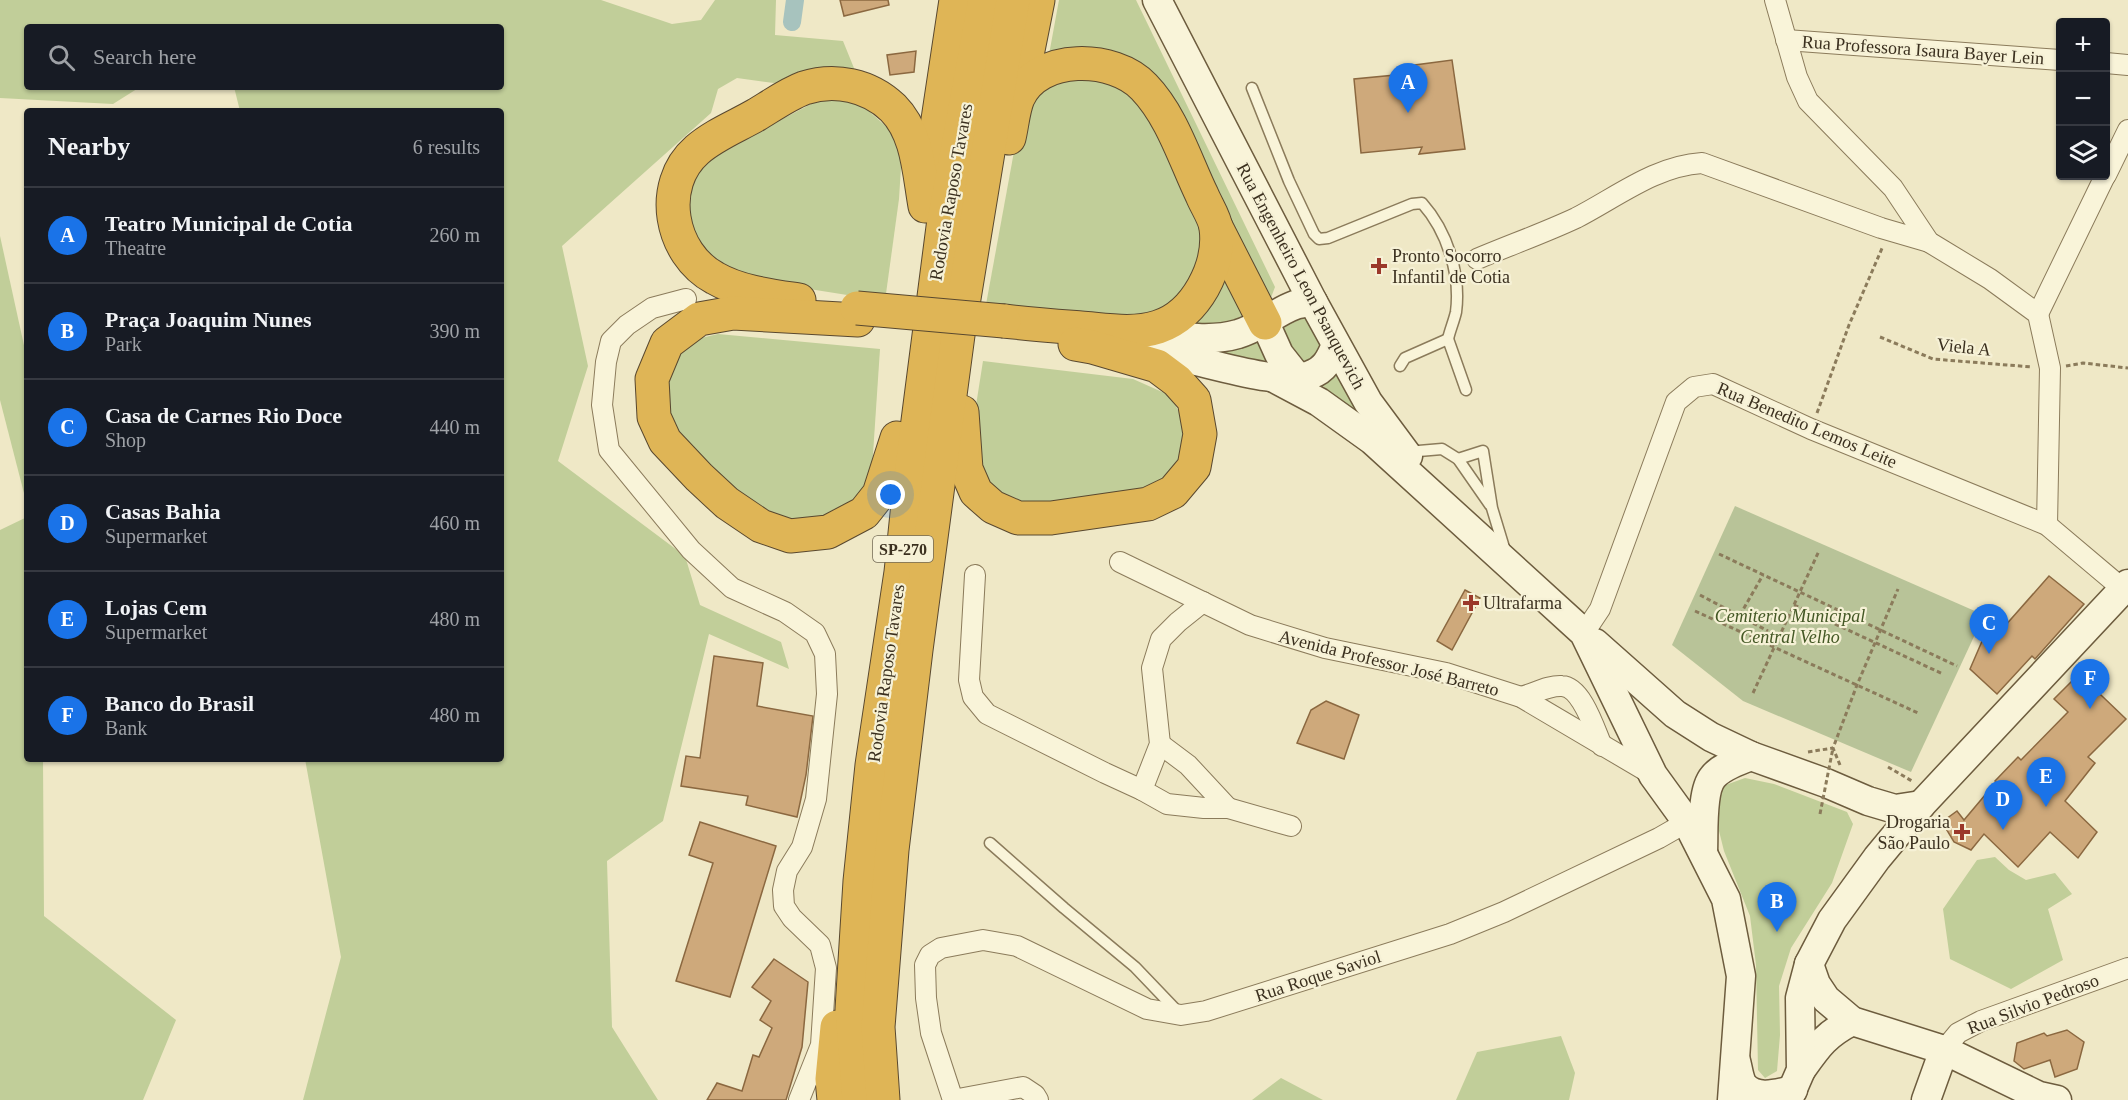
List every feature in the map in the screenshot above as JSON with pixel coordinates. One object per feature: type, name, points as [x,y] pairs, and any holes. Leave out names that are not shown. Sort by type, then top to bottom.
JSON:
[{"type":"highway","points":[[938,128],[956,0]]},
{"type":"highway","points":[[938,128],[963,40],[970,0]]},
{"type":"highway","name":"Rodovia Raposo Tavares","points":[[859,1100],[852,1009],[860,881],[872,765],[901,572],[943,227],[985,0]]},
{"type":"highway","name":"Rodovia Raposo Tavares","points":[[883,1100],[878,1027],[892,850],[958,335],[1013,0]]},
{"type":"highway","points":[[976,223],[993,196],[999,178],[1038,0]]},
{"type":"highway","points":[[1018,98],[1036,76],[1057,66],[1084,63],[1115,68],[1144,86],[1166,117],[1216,227],[1265,323]]},
{"type":"highway","points":[[858,314],[738,287],[715,279],[698,267],[686,253],[678,234],[672,207],[675,187],[682,169],[696,150],[802,88],[825,83],[849,84],[876,95],[893,109],[909,130],[917,159],[925,206]]},
{"type":"highway","name":"Rodovia Raposo Tavares","points":[[897,438],[915,267],[938,128]]},
{"type":"highway","points":[[897,438],[879,494],[864,513],[828,532],[810,536],[790,536],[761,526],[727,503],[665,441],[654,417],[652,379],[668,343],[699,319],[733,313],[858,314],[1004,328],[1124,332],[1158,327],[1175,318],[1204,289],[1214,262],[1216,227]]},
{"type":"highway","points":[[958,335],[962,362],[962,426],[966,470],[976,492],[993,507],[1017,518],[1050,518],[1148,504],[1173,492],[1194,467],[1200,434],[1194,400],[1178,381],[1156,366],[1092,347],[1004,328]]},
{"type":"highway","points":[[872,765],[881,604],[897,438]]},
{"type":"highway","points":[[834,1100],[832,1079],[846,924],[860,881]]},
{"type":"main road","name":"Rua Engenheiro Leon Psanquevich","points":[[1157,0],[1313,302],[1368,402],[1406,453],[1474,532]]},
{"type":"main road","points":[[1124,332],[1212,338],[1237,335],[1265,323],[1296,304],[1313,302]]},
{"type":"main road","points":[[1265,323],[1279,354],[1286,378]]},
{"type":"main road","points":[[1092,347],[1188,359],[1286,378],[1313,375],[1328,364],[1336,345]]},
{"type":"main road","name":"Rua Engenheiro Leon Psanquevich","points":[[1286,378],[1372,440],[1584,633],[1653,775],[1687,822],[1726,899],[1740,976],[1732,1100]]},
{"type":"main road","points":[[1794,1086],[1800,998],[1809,963],[1832,920],[1886,847],[1919,795],[2126,586]]},
{"type":"main road","points":[[1584,633],[1675,714],[1711,737],[1751,756],[1868,801],[1895,809],[1919,795]]},
{"type":"main road","points":[[1703,853],[1705,798],[1712,777],[1730,764],[1751,756]]},
{"type":"main road","points":[[1868,801],[1879,820],[1886,847]]},
{"type":"main road","points":[[1809,963],[1816,984],[1826,999],[1852,1021],[1944,1050],[2038,1096],[2057,1100]]},
{"type":"main road","points":[[1735,1059],[1743,1085],[1755,1095],[1771,1096],[1794,1086],[1821,1041],[1834,1030],[1852,1021]]},
{"type":"main road","points":[[1926,1100],[1944,1050]]},
{"type":"street","points":[[1775,0],[1797,77],[1808,101],[1893,188],[1929,242]]},
{"type":"street","name":"Rua Professora Isaura Bayer Lein","points":[[1786,40],[2056,60]]},
{"type":"street","points":[[2110,63],[2128,65]]},
{"type":"street","points":[[2110,165],[2128,130]]},
{"type":"street","points":[[1477,259],[1576,217],[1655,174],[1682,164],[1702,163],[1890,231],[1929,242],[1990,279],[2038,314]]},
{"type":"street","points":[[2048,525],[2050,368],[2038,314],[2103,180]]},
{"type":"street","points":[[686,299],[652,308],[627,325],[611,340],[606,362],[602,405],[609,450],[691,550],[732,588],[784,612],[815,633],[825,654],[826,694],[816,800],[802,847],[787,871],[783,890],[784,906],[792,918],[820,945],[826,968],[821,1045],[799,1100]]},
{"type":"street","name":"Rua Benedito Lemos Leite","points":[[1584,633],[1600,609],[1676,402],[1694,387],[1713,384],[1811,429],[2048,525],[2126,586]]},
{"type":"street","name":"Avenida Professor José Barreto","points":[[1120,562],[1250,626],[1314,645],[1446,674],[1521,697],[1653,775]]},
{"type":"street","points":[[975,575],[969,680],[973,697],[987,714],[1167,804],[1228,808],[1291,826]]},
{"type":"street","points":[[1142,790],[1160,744],[1152,668],[1161,639],[1203,602]]},
{"type":"street","points":[[1521,697],[1557,686],[1573,689],[1580,697],[1602,746]]},
{"type":"street","points":[[1160,744],[1188,765],[1228,808]]},
{"type":"street","name":"Rua Roque Saviol","points":[[953,1100],[934,1041],[926,998],[925,965],[930,955],[941,948],[982,940],[1017,946],[1147,1009],[1181,1015],[1206,1011],[1450,934],[1504,912],[1659,838],[1687,822]]},
{"type":"street","name":"Rua Silvio Pedroso","points":[[1944,1050],[1958,1033],[1981,1021],[2128,968]]},
{"type":"street","points":[[953,1100],[1023,1087],[1035,1095],[1038,1100]]},
{"type":"lane","points":[[1252,88],[1289,181],[1314,234],[1319,239],[1328,238],[1412,204],[1422,203],[1434,217],[1449,251],[1457,284],[1455,312],[1448,339],[1466,390]]},
{"type":"lane","points":[[1400,366],[1405,358],[1448,339]]},
{"type":"lane","points":[[1406,453],[1442,449],[1458,459],[1492,508]]},
{"type":"lane","points":[[1458,459],[1483,451],[1492,508],[1509,565]]},
{"type":"lane","points":[[990,843],[1136,967],[1181,1015]]},
{"type":"path","points":[[1811,429],[1849,325],[1890,231]]},
{"type":"path","name":"Viela A","points":[[1880,337],[1932,359],[2050,368],[2083,363],[2128,368]]},
{"type":"path","points":[[1753,693],[1820,551]]},
{"type":"path","points":[[1719,554],[1957,666]]},
{"type":"path","points":[[1739,616],[1763,575]]},
{"type":"path","points":[[1820,814],[1833,748],[1898,589]]},
{"type":"path","points":[[1700,595],[1768,631]]},
{"type":"path","points":[[1794,605],[1943,674]]},
{"type":"path","points":[[1695,611],[1918,713]]},
{"type":"path","points":[[1888,767],[1919,795]]},
{"type":"green space","points":[[0,0],[601,0],[672,24],[701,20],[715,0],[776,0],[775,35],[843,41],[858,78],[774,83],[737,78],[718,89],[711,113],[562,246],[588,366],[558,461],[685,556],[700,605],[781,642],[789,669],[709,634],[663,821],[607,861],[612,1027],[658,1100],[303,1100],[341,957],[306,762],[504,762],[504,108],[239,108],[235,90],[504,90],[504,24],[24,24],[24,90],[135,90],[113,104],[0,98]]},
{"type":"green space","points":[[1059,0],[1136,0],[1275,287],[1267,308],[1166,97],[1048,60]]},
{"type":"green space","points":[[1105,77],[1135,98],[1152,121],[1202,230],[1197,262],[1185,290],[1150,320],[985,310],[1024,97],[1046,81]]},
{"type":"green space","points":[[835,99],[862,105],[889,129],[902,152],[899,199],[885,301],[714,274],[685,243],[688,177],[712,156],[813,103]]},
{"type":"green space","points":[[0,236],[24,345],[24,493],[0,400]]},
{"type":"green space","points":[[1222,255],[1253,317],[1218,331],[1183,321]]},
{"type":"green space","points":[[1307,311],[1322,349],[1316,359],[1302,361],[1282,336],[1287,319]]},
{"type":"green space","points":[[718,334],[880,349],[871,484],[831,521],[771,524],[679,445],[660,391],[676,355],[693,340]]},
{"type":"green space","points":[[1257,334],[1274,371],[1098,343]]},
{"type":"green space","points":[[983,361],[1133,379],[1169,395],[1186,423],[1179,468],[1143,497],[1021,511],[983,486],[974,418]]},
{"type":"green space","points":[[1337,371],[1362,416],[1314,379]]},
{"type":"green space","name":"Cemiterio Municipal Central Velho","points":[[1735,506],[1984,615],[1911,772],[1743,701],[1672,645]]},
{"type":"green space","points":[[24,518],[24,762],[43,762],[44,916],[176,1020],[143,1100],[0,1100],[0,530]]},
{"type":"green space","points":[[1745,778],[1774,784],[1847,812],[1853,824],[1832,883],[1791,948],[1779,986],[1780,1035],[1777,1071],[1765,1078],[1758,1070],[1756,965],[1750,916],[1724,851],[1713,807],[1720,787]]},
{"type":"green space","points":[[1995,857],[2009,870],[2026,880],[2055,873],[2072,894],[2048,909],[2063,960],[2011,989],[1950,959],[1943,909],[1977,860]]},
{"type":"green space","points":[[1561,1036],[1575,1073],[1569,1100],[1456,1100],[1477,1052]]},
{"type":"green space","points":[[1281,1078],[1323,1100],[1252,1100]]},
{"type":"building","points":[[840,0],[888,0],[889,5],[844,16]]},
{"type":"building","points":[[916,51],[914,72],[890,75],[887,55]]},
{"type":"building","points":[[1452,60],[1465,149],[1419,154],[1422,147],[1361,153],[1354,79],[1416,73],[1415,65]]},
{"type":"building","points":[[2049,576],[2084,604],[2035,659],[2032,656],[1997,694],[1970,669],[1983,639],[1989,644]]},
{"type":"building","points":[[1465,590],[1480,598],[1452,650],[1437,641]]},
{"type":"building","points":[[714,656],[763,663],[757,706],[813,716],[806,775],[797,817],[746,805],[748,796],[681,786],[686,756],[700,758]]},
{"type":"building","points":[[2079,674],[2126,719],[2088,757],[2095,763],[2065,801],[2097,832],[2078,858],[2050,832],[2018,867],[1984,834],[1971,850],[1954,842],[1942,822],[1957,811],[1964,820],[1995,781],[2018,757],[2021,760],[2068,712],[2054,699]]},
{"type":"building","points":[[1326,701],[1359,715],[1344,759],[1297,743],[1311,710]]},
{"type":"building","points":[[700,822],[776,846],[730,997],[676,981],[713,863],[689,855]]},
{"type":"building","points":[[774,959],[808,982],[802,1047],[786,1100],[707,1100],[717,1083],[742,1091],[753,1055],[759,1057],[772,1028],[760,1020],[771,1001],[752,987]]},
{"type":"building","points":[[2067,1030],[2084,1042],[2077,1069],[2055,1077],[2050,1060],[2024,1069],[2014,1061],[2017,1043],[2044,1033],[2047,1036]]},
{"type":"waterway","points":[[792,22],[795,0]]},
{"type":"place","name":"Teatro Municipal de Cotia","points":[[1408,113]]},
{"type":"place","name":"Pronto Socorro Infantil de Cotia","points":[[1379,266]]},
{"type":"place","name":"Ultrafarma","points":[[1471,603]]},
{"type":"place","name":"Casa de Carnes Rio Doce","points":[[1989,654]]},
{"type":"place","name":"Banco do Brasil","points":[[2090,709]]},
{"type":"place","name":"Lojas Cem","points":[[2046,807]]},
{"type":"place","name":"Casas Bahia","points":[[2003,830]]},
{"type":"place","name":"Drogaria São Paulo","points":[[1962,832]]},
{"type":"place","name":"Praça Joaquim Nunes","points":[[1777,932]]}]
